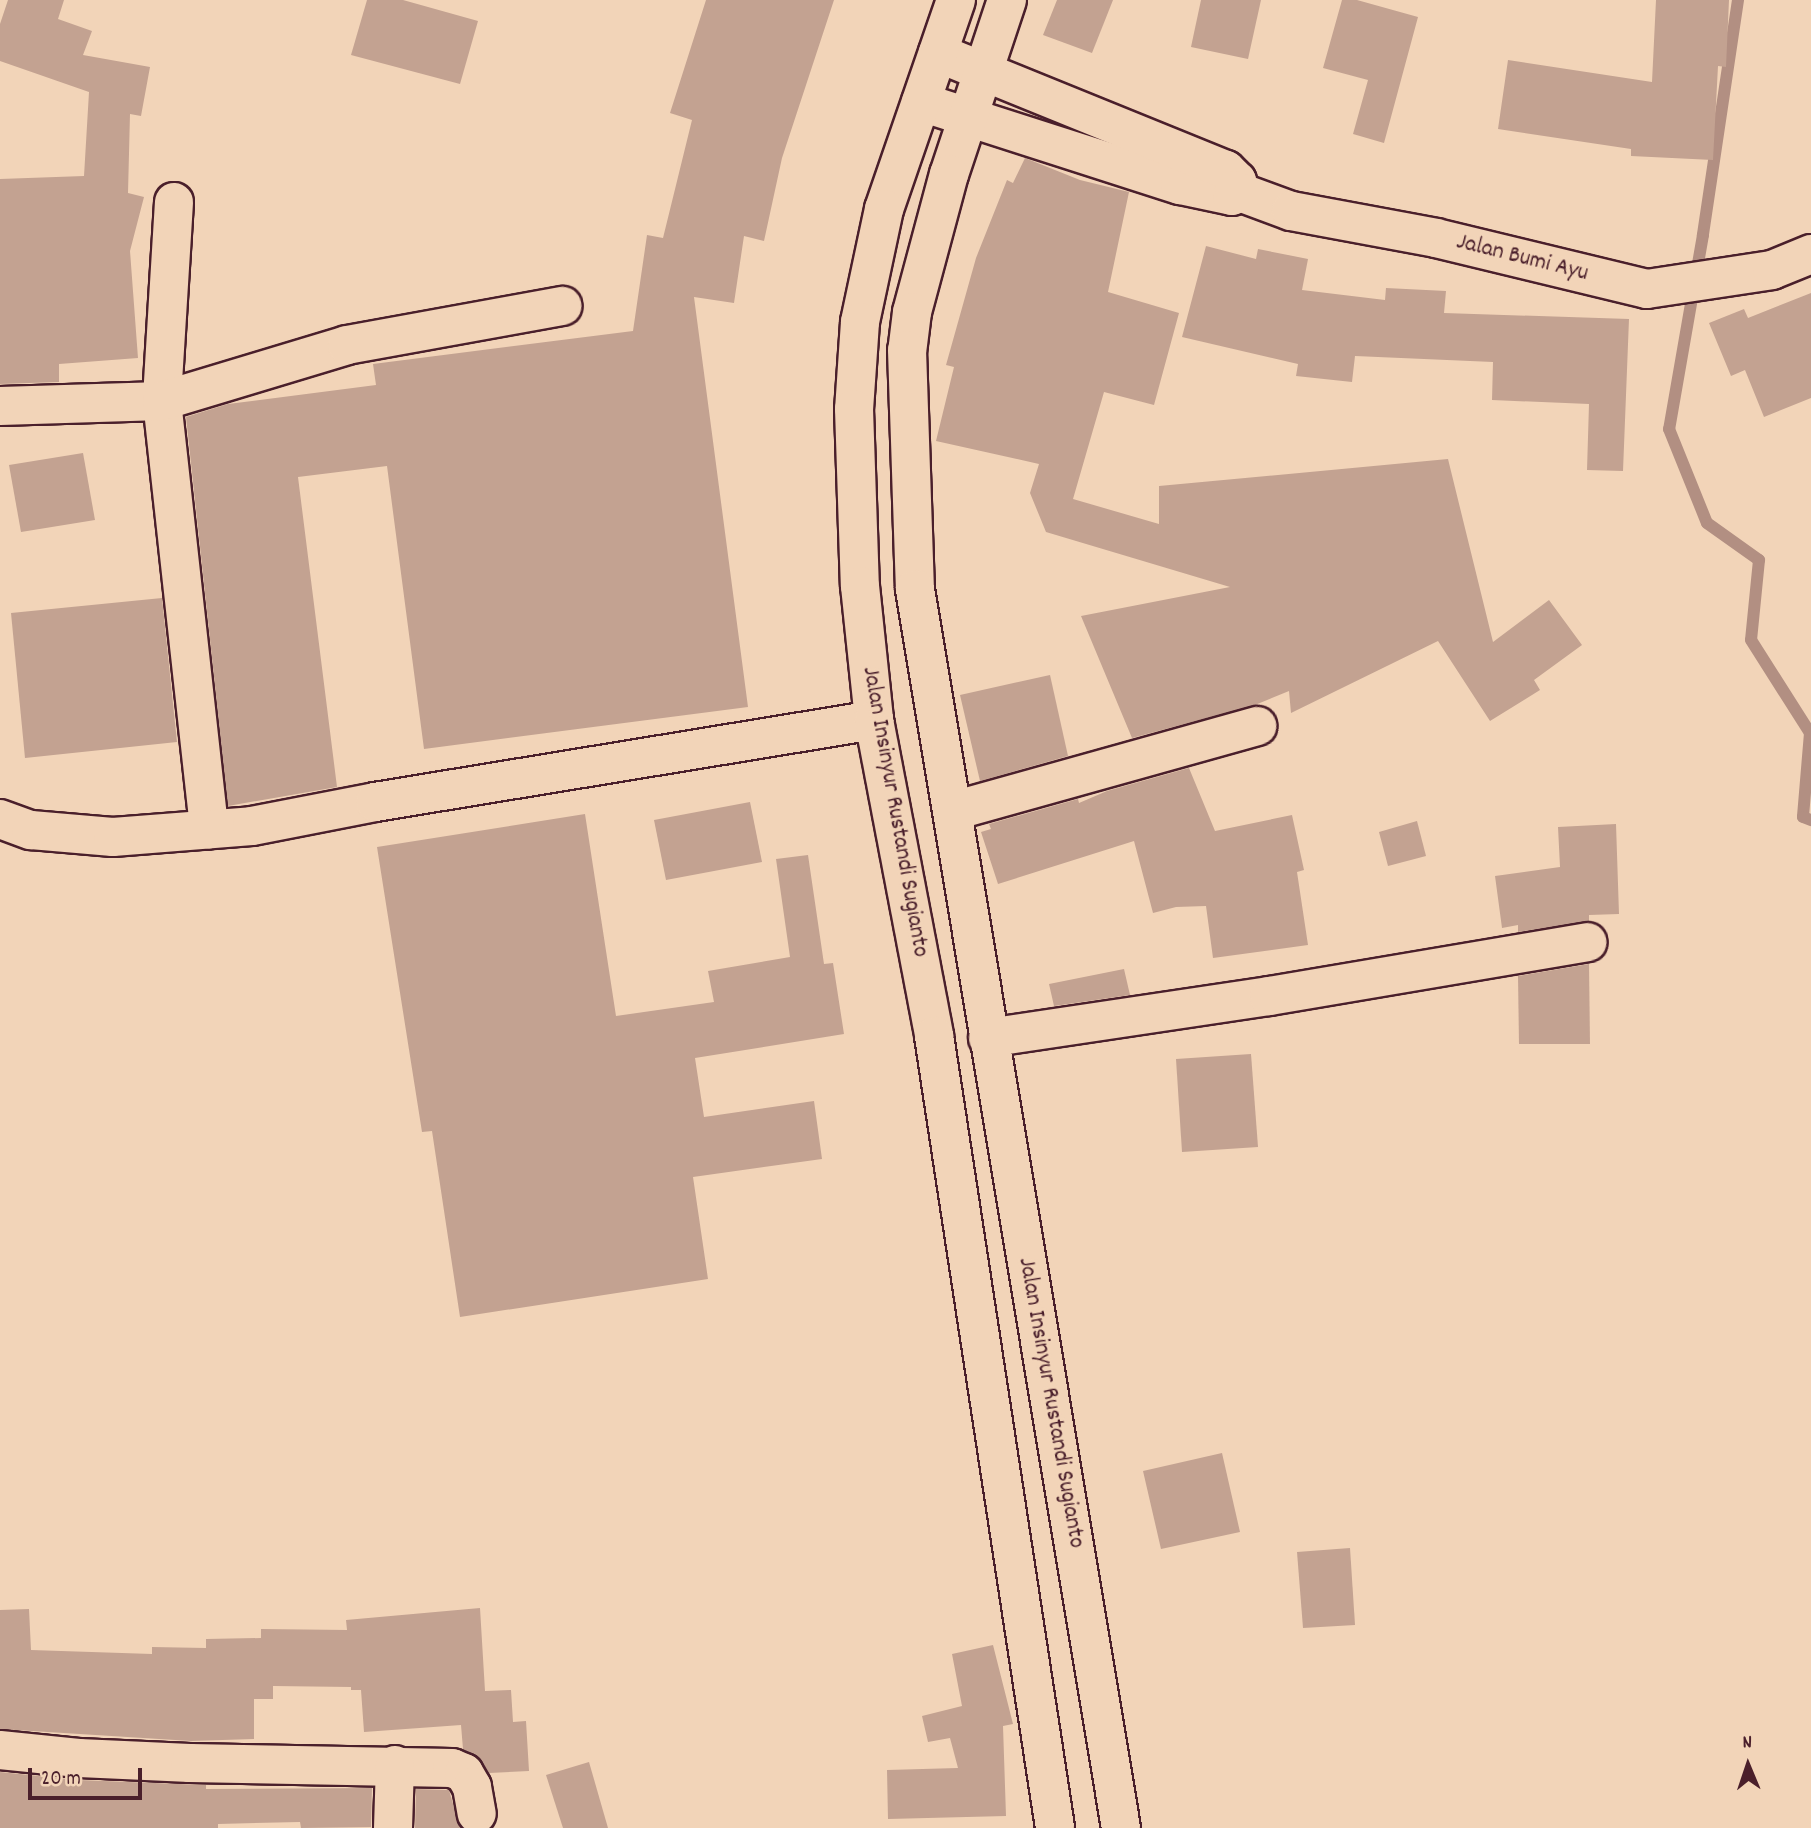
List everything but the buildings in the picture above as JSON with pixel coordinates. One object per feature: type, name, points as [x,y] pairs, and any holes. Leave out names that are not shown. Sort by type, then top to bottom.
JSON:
[{"type":"main road","name":"Jalan Insinyur Rustandi Sugianto","points":[[956,0],[884,209],[860,322],[855,409],[860,573],[874,720],[934,1036],[1055,1828]]},
{"type":"main road","name":"Jalan Insinyur Rustandi Sugianto","points":[[1007,0],[949,174],[919,286],[907,350],[915,589],[1121,1828]]},
{"type":"main road","points":[[938,53],[1226,170],[1237,181],[1233,193]]},
{"type":"main road","name":"Jalan Bumi Ayu","points":[[921,102],[1180,185],[1233,193],[1291,211],[1436,238],[1647,289],[1772,270],[1811,254]]},
{"type":"main road","points":[[174,202],[162,401],[209,829]]},
{"type":"main road","points":[[0,406],[162,401],[347,345],[562,306]]},
{"type":"main road","points":[[0,819],[31,830],[113,837],[252,826],[375,802],[874,720]]},
{"type":"main road","points":[[953,811],[1257,726]]},
{"type":"main road","points":[[988,1038],[1269,996],[1587,942]]},
{"type":"main road","points":[[956,1180],[1011,1168]]},
{"type":"main road","points":[[0,1750],[79,1758],[176,1762],[452,1768],[464,1773],[472,1787],[477,1814]]},
{"type":"main road","points":[[393,1828],[395,1765]]},
{"type":"waterway","points":[[1738,0],[1703,235],[1669,429],[1707,523],[1759,560],[1751,640],[1810,733],[1803,817],[1811,820]]}]
